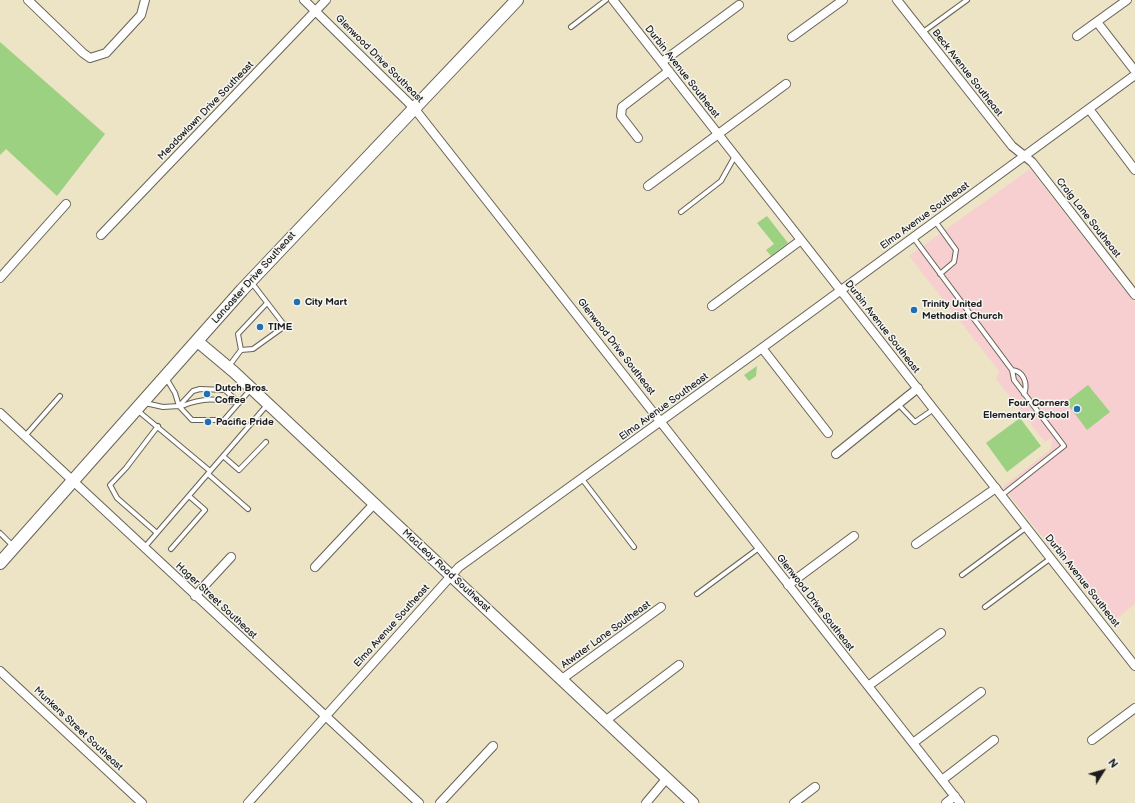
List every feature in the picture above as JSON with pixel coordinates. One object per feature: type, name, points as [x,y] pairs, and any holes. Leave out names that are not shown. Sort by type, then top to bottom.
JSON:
[{"type":"main road","name":"Lancaster Drive Southeast","points":[[0,564],[196,341],[251,281],[517,0]]},
{"type":"street","points":[[28,0],[90,58],[106,53],[141,14],[145,0]]},
{"type":"street","name":"Glenwood Drive Southeast","points":[[304,0],[414,108],[958,800]]},
{"type":"street","name":"Meadowlawn Drive Southeast","points":[[101,235],[326,0]]},
{"type":"street","name":"Durbin Avenue Southeast","points":[[613,0],[1135,666]]},
{"type":"street","points":[[792,37],[843,0]]},
{"type":"street","name":"Beck Avenue Southeast","points":[[897,0],[1012,146],[1023,156]]},
{"type":"street","points":[[1077,36],[1127,0]]},
{"type":"street","points":[[662,62],[739,6]]},
{"type":"street","points":[[1097,22],[1135,71]]},
{"type":"street","points":[[638,138],[621,116],[622,107],[669,71]]},
{"type":"street","name":"Elma Avenue Southeast","points":[[248,803],[459,567],[661,422],[1135,75]]},
{"type":"street","points":[[648,186],[786,84]]},
{"type":"street","points":[[1089,109],[1135,170]]},
{"type":"street","name":"Craig Lane Southeast","points":[[1023,156],[1032,162],[1135,295]]},
{"type":"street","points":[[0,278],[66,204]]},
{"type":"street","points":[[712,306],[801,240]]},
{"type":"street","name":"MacLeay Road Southeast","points":[[196,341],[228,367],[693,803]]},
{"type":"street","points":[[762,348],[828,433]]},
{"type":"street","points":[[836,454],[918,388]]},
{"type":"street","name":"Hager Street Southeast","points":[[0,413],[72,482],[419,803]]},
{"type":"street","points":[[916,544],[996,488]]},
{"type":"street","points":[[315,567],[374,504]]},
{"type":"street","points":[[788,585],[854,536]]},
{"type":"street","points":[[195,596],[230,557]]},
{"type":"street","name":"Atwater Lane Southeast","points":[[562,679],[661,607]]},
{"type":"street","points":[[868,686],[941,633]]},
{"type":"street","points":[[605,721],[680,665]]},
{"type":"street","name":"Munkers Street Southeast","points":[[0,670],[142,803]]},
{"type":"street","points":[[913,743],[982,692]]},
{"type":"street","points":[[1092,740],[1135,708]]},
{"type":"street","points":[[942,780],[994,740]]},
{"type":"street","points":[[440,803],[493,746]]},
{"type":"street","points":[[646,803],[667,778]]},
{"type":"street","points":[[794,803],[815,788]]},
{"type":"street","points":[[946,803],[958,800]]},
{"type":"lane","points":[[571,27],[606,0]]},
{"type":"lane","points":[[922,32],[967,0]]},
{"type":"lane","points":[[681,212],[721,182],[735,156]]},
{"type":"lane","points":[[935,221],[956,250],[954,262],[940,274]]},
{"type":"lane","points":[[913,237],[1012,370],[1014,380],[1064,446],[1002,495]]},
{"type":"lane","points":[[228,367],[241,350],[253,349],[285,326],[251,281]]},
{"type":"lane","points":[[241,350],[238,334],[267,303]]},
{"type":"lane","points":[[1012,370],[1020,373],[1026,381],[1027,385],[1024,394]]},
{"type":"lane","points":[[165,376],[175,393],[179,406],[192,420],[224,420],[251,389]]},
{"type":"lane","points":[[179,406],[193,391],[200,389],[225,390],[239,403]]},
{"type":"lane","points":[[24,436],[60,396]]},
{"type":"lane","points":[[139,406],[179,406],[198,399],[214,399],[239,403]]},
{"type":"lane","points":[[898,404],[915,422],[934,409]]},
{"type":"lane","points":[[144,548],[267,405]]},
{"type":"lane","points":[[139,406],[158,426],[248,509]]},
{"type":"lane","points":[[157,533],[117,498],[110,485],[126,468],[158,426]]},
{"type":"lane","points":[[223,456],[239,470],[266,442]]},
{"type":"lane","points":[[582,479],[634,547]]},
{"type":"lane","points":[[172,549],[205,510],[189,496]]},
{"type":"lane","points":[[962,575],[1027,527]]},
{"type":"lane","points":[[0,533],[14,547]]},
{"type":"lane","points":[[697,594],[759,548]]},
{"type":"lane","points":[[984,607],[1051,558]]},
{"type":"shaded area","name":"Four Corners Elementary School","points":[[1030,169],[1135,303],[1135,604],[1111,623],[1003,487],[1051,449],[1052,439],[1050,438],[1045,442],[996,379],[999,371],[909,256]]},
{"type":"green space","points":[[0,42],[105,134],[57,196],[6,149],[0,155]]},
{"type":"green space","points":[[767,216],[788,243],[771,256],[766,250],[774,244],[757,223]]},
{"type":"green space","points":[[757,366],[756,376],[749,381],[744,375]]},
{"type":"green space","points":[[1088,385],[1110,412],[1087,430],[1066,402]]},
{"type":"green space","points":[[1020,418],[1041,446],[1007,472],[986,443]]},
{"type":"place","name":"City Mart","points":[[297,302]]},
{"type":"place","name":"Trinity United Methodist Church","points":[[914,310]]},
{"type":"place","name":"TIME","points":[[260,327]]},
{"type":"place","name":"Dutch Bros. Coffee","points":[[207,394]]},
{"type":"place","name":"Four Corners Elementary School","points":[[1077,409]]},
{"type":"place","name":"Pacific Pride","points":[[208,422]]}]
